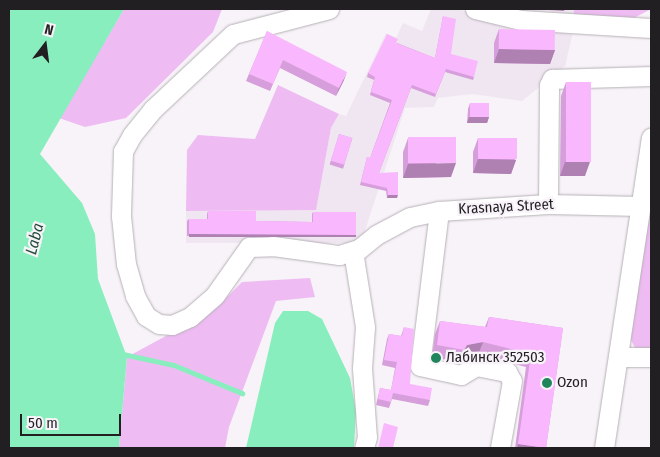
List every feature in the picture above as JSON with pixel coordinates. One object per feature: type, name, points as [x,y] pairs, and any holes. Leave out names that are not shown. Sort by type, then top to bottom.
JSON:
[{"type":"street","points":[[329,9],[233,34],[160,102],[123,151],[121,216],[126,264],[135,296],[146,316],[159,324],[172,324],[190,317],[215,294],[249,247],[273,246],[339,255],[353,251],[364,327],[362,368],[367,437],[364,448]]},
{"type":"street","points":[[475,9],[521,20],[651,28]]},
{"type":"street","points":[[548,204],[549,85],[552,79],[651,76]]},
{"type":"street","points":[[604,448],[651,138]]},
{"type":"street","name":"Krasnaya Street","points":[[353,251],[376,235],[410,217],[439,211],[548,204],[641,206]]},
{"type":"street","points":[[439,211],[420,366],[461,375],[476,366],[508,372],[512,381],[500,448]]},
{"type":"street","points":[[618,357],[651,357]]},
{"type":"shaded area","points":[[124,9],[222,9],[213,32],[126,118],[85,127],[59,118]]},
{"type":"shaded area","points":[[431,9],[455,9],[573,32],[565,66],[522,101],[472,94],[438,98],[434,107],[405,108],[361,243],[186,243],[186,211],[316,209],[331,128],[339,114],[346,116],[386,33],[396,38],[403,23],[422,31]]},
{"type":"shaded area","points":[[486,9],[574,9],[573,20]]},
{"type":"shaded area","points":[[574,9],[651,9],[634,18],[573,20]]},
{"type":"shaded area","points":[[278,85],[339,114],[331,128],[316,210],[186,211],[187,150],[198,135],[255,139]]},
{"type":"shaded area","points":[[651,188],[651,352],[636,350],[630,338]]},
{"type":"shaded area","points":[[310,278],[315,297],[276,301],[229,427],[225,448],[119,448],[127,357],[214,310],[242,282]]},
{"type":"water","name":"Laba","points":[[9,9],[124,9],[40,154],[82,203],[95,234],[98,279],[127,357],[119,448],[9,448]]},
{"type":"water","points":[[283,311],[308,311],[322,319],[350,378],[356,411],[354,448],[246,448],[275,323]]},
{"type":"building","points":[[443,16],[456,19],[451,54],[478,61],[474,77],[446,69],[436,94],[412,85],[379,173],[398,172],[398,195],[388,195],[387,188],[361,182],[367,157],[370,158],[392,100],[371,92],[375,77],[368,73],[387,34],[398,39],[396,43],[435,58]]},
{"type":"building","points":[[499,29],[555,30],[555,50],[499,49]]},
{"type":"building","points":[[267,31],[347,72],[339,88],[283,60],[273,84],[249,74]]},
{"type":"building","points":[[566,82],[591,82],[591,162],[566,162]]},
{"type":"building","points":[[470,103],[489,103],[489,117],[470,117]]},
{"type":"building","points":[[339,134],[352,138],[344,165],[331,161]]},
{"type":"building","points":[[408,137],[456,137],[456,163],[408,163]]},
{"type":"building","points":[[478,138],[517,138],[517,159],[478,159]]},
{"type":"building","points":[[208,211],[256,211],[256,221],[313,222],[313,212],[356,212],[356,235],[189,234],[189,219],[208,219]]},
{"type":"building","points":[[489,317],[563,328],[546,448],[518,444],[531,354],[483,342],[467,345],[464,350],[437,345],[440,321],[487,327]]},
{"type":"building","points":[[404,327],[414,329],[410,384],[432,388],[430,400],[393,393],[391,402],[378,399],[380,388],[391,390],[397,362],[384,360],[389,334],[402,336]]},
{"type":"building","points":[[384,423],[398,427],[393,448],[378,448]]},
{"type":"waterway","points":[[123,354],[174,365],[242,393]]},
{"type":"place","name":"Лабинск 352503","points":[[436,358]]},
{"type":"place","name":"Ozon","points":[[547,383]]}]
